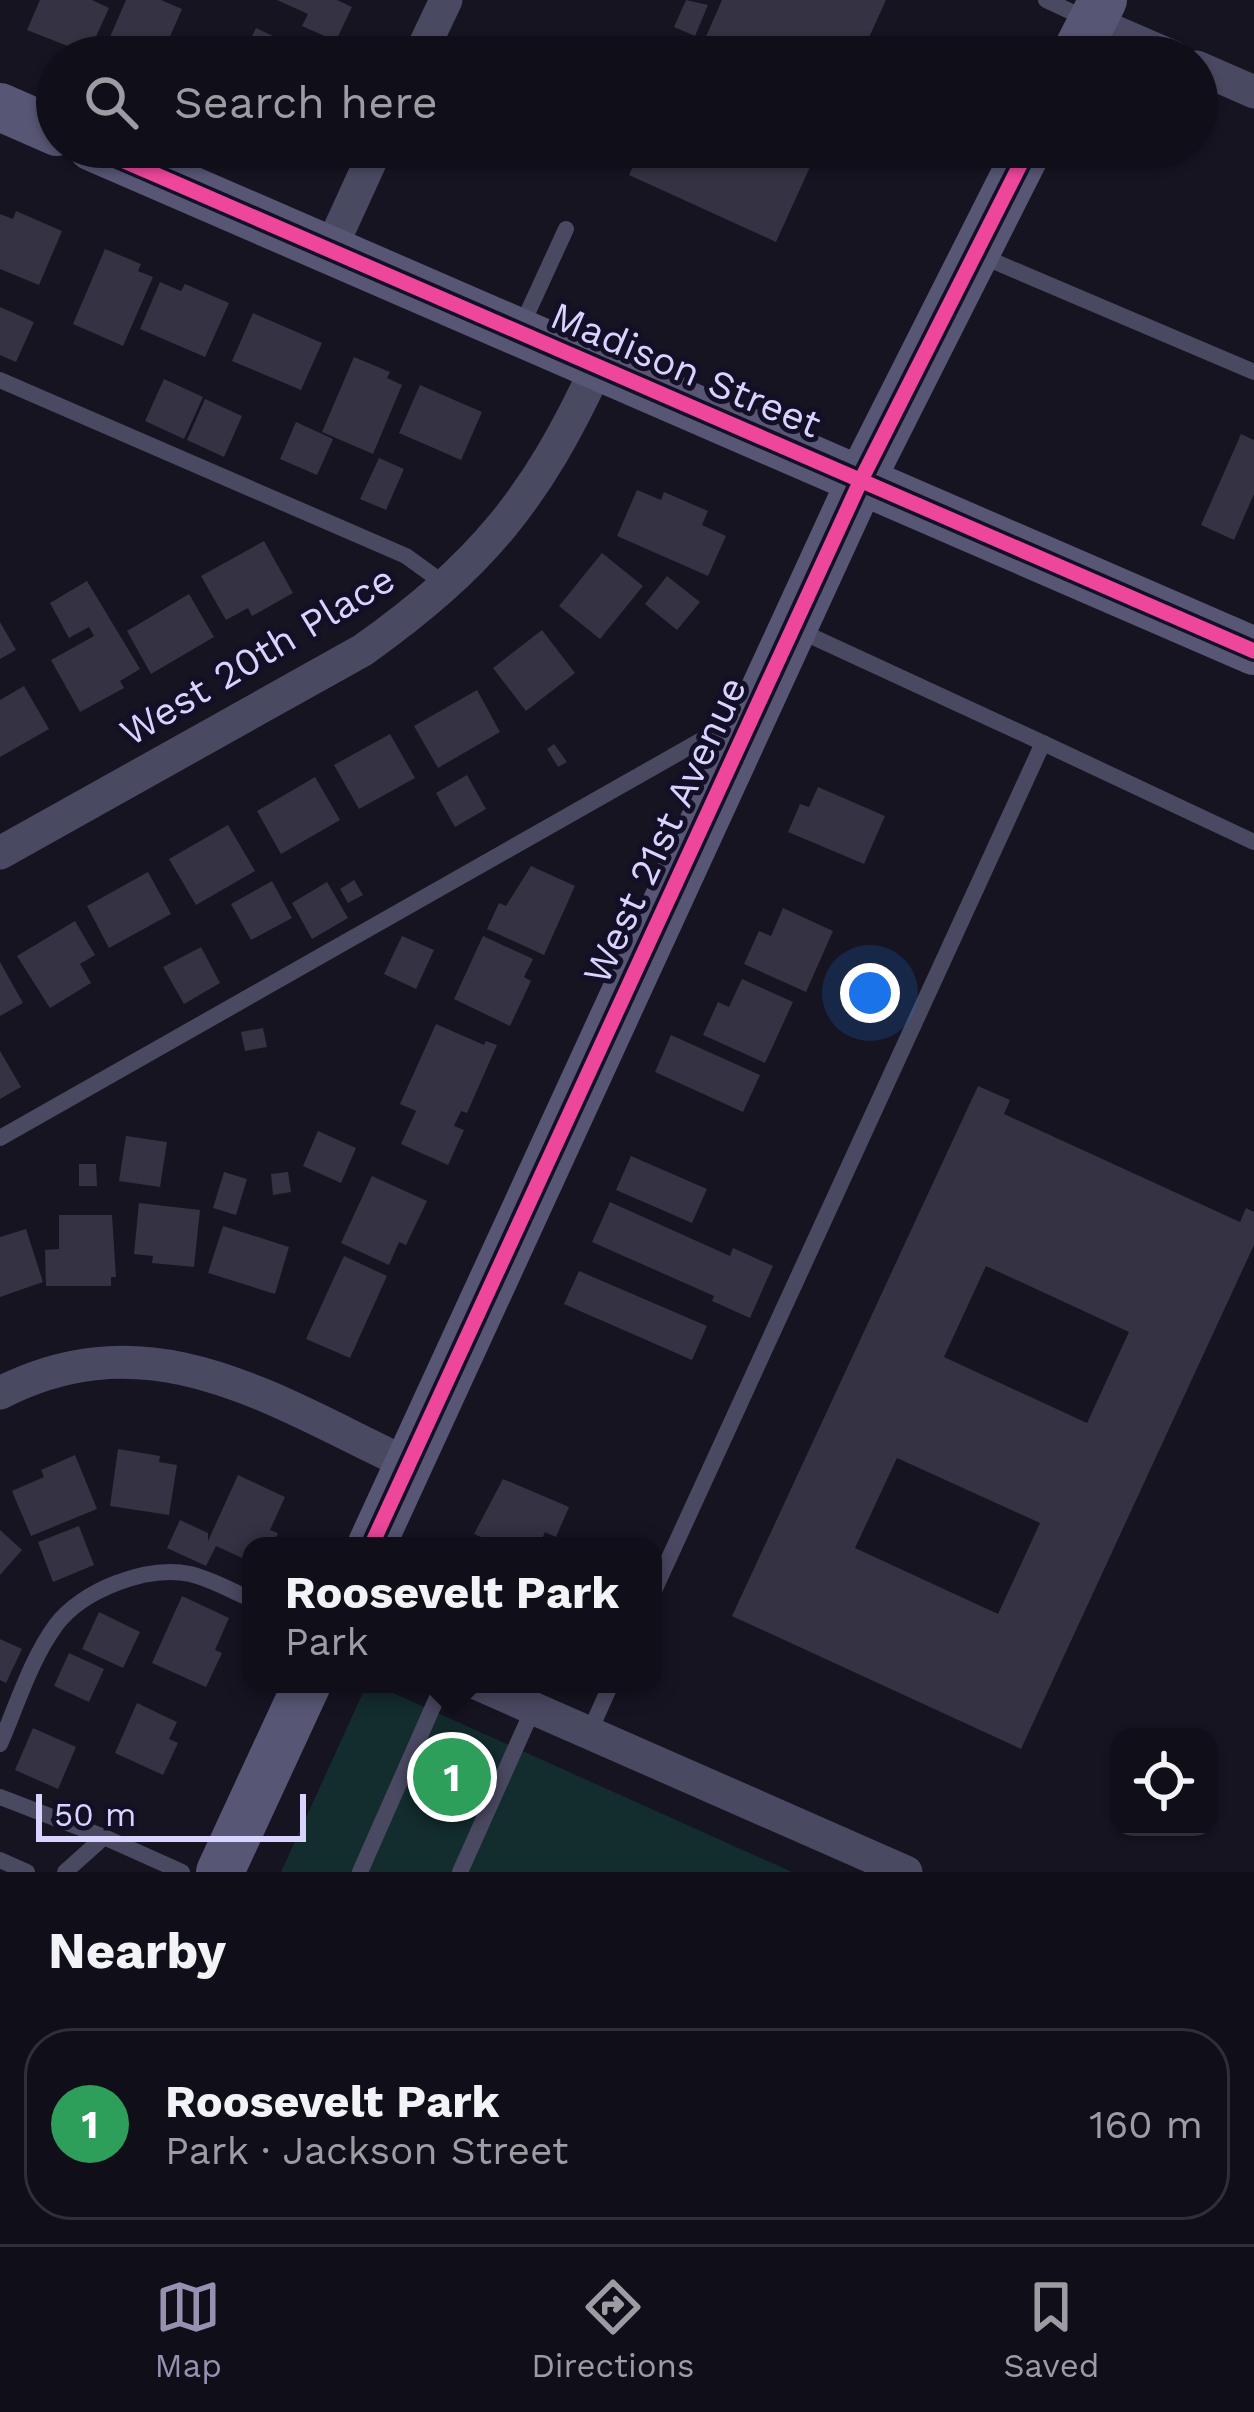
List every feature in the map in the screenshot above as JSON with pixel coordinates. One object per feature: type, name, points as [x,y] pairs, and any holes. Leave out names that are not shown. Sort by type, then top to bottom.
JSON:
[{"type":"street","points":[[429,36],[446,0]]},
{"type":"street","points":[[1218,76],[1254,92]]},
{"type":"street","points":[[0,107],[36,123]]},
{"type":"street","name":"Madison Street","points":[[141,168],[1254,650]]},
{"type":"street","points":[[330,250],[367,168]]},
{"type":"street","name":"West 21st Avenue","points":[[375,1537],[861,480],[1018,168]]},
{"type":"street","name":"West 20th Place","points":[[0,853],[363,650],[446,585],[475,560],[525,500],[567,432],[597,367]]},
{"type":"street","points":[[0,1393],[56,1370],[104,1362],[172,1364],[236,1383],[408,1464]]},
{"type":"street","points":[[220,1872],[303,1693]]},
{"type":"street","points":[[498,1693],[906,1872]]},
{"type":"lane","points":[[1046,0],[1090,26]]},
{"type":"lane","points":[[519,332],[566,230]]},
{"type":"lane","points":[[976,253],[1254,372]]},
{"type":"lane","points":[[0,380],[406,556],[446,585]]},
{"type":"lane","points":[[793,628],[1254,842]]},
{"type":"lane","points":[[0,1138],[755,710]]},
{"type":"lane","points":[[662,1573],[1043,742]]},
{"type":"lane","points":[[0,1744],[55,1626],[90,1596],[125,1581],[168,1572],[191,1574],[242,1595]]},
{"type":"lane","points":[[360,1872],[438,1693]]},
{"type":"lane","points":[[589,1733],[607,1693]]},
{"type":"lane","points":[[460,1872],[533,1709]]},
{"type":"lane","points":[[0,1797],[182,1872]]},
{"type":"lane","points":[[65,1872],[104,1838]]},
{"type":"lane","points":[[0,1860],[26,1872]]},
{"type":"green space","points":[[363,1693],[393,1693],[792,1872],[281,1872]]},
{"type":"building","points":[[40,0],[92,0],[109,8],[96,36],[42,36],[27,30]]},
{"type":"building","points":[[126,0],[161,0],[182,9],[170,36],[110,36]]},
{"type":"building","points":[[277,0],[337,0],[352,7],[338,36],[325,36],[302,26],[308,14]]},
{"type":"building","points":[[686,0],[708,5],[695,36],[674,27]]},
{"type":"building","points":[[722,0],[886,0],[870,36],[706,36]]},
{"type":"building","points":[[632,168],[809,168],[776,242],[629,175]]},
{"type":"building","points":[[16,211],[62,231],[39,285],[0,269],[0,214],[13,219]]},
{"type":"building","points":[[105,249],[141,264],[138,271],[153,277],[123,346],[73,324]]},
{"type":"building","points":[[160,282],[181,291],[185,284],[229,303],[205,357],[140,329]]},
{"type":"building","points":[[0,307],[34,322],[16,362],[0,355]]},
{"type":"building","points":[[253,313],[322,343],[301,390],[232,361]]},
{"type":"building","points":[[354,357],[390,372],[387,378],[402,385],[373,454],[322,432]]},
{"type":"building","points":[[164,379],[203,397],[184,439],[145,421]]},
{"type":"building","points":[[420,385],[482,412],[461,460],[399,433]]},
{"type":"building","points":[[205,399],[242,416],[224,457],[187,440]]},
{"type":"building","points":[[296,422],[333,439],[317,475],[280,459]]},
{"type":"building","points":[[1241,434],[1254,440],[1254,494],[1234,540],[1201,525]]},
{"type":"building","points":[[379,458],[404,469],[386,510],[360,499]]},
{"type":"building","points":[[637,490],[661,500],[664,492],[708,511],[702,525],[726,536],[708,576],[617,536]]},
{"type":"building","points":[[264,541],[293,593],[252,616],[248,608],[226,620],[201,576]]},
{"type":"building","points":[[602,553],[643,586],[600,639],[559,606]]},
{"type":"building","points":[[667,576],[700,602],[677,630],[645,604]]},
{"type":"building","points":[[87,581],[140,669],[120,681],[124,688],[80,712],[51,660],[94,636],[89,627],[69,638],[50,603]]},
{"type":"building","points":[[189,594],[214,637],[151,674],[127,631]]},
{"type":"building","points":[[0,622],[16,650],[0,659]]},
{"type":"building","points":[[542,630],[575,673],[526,711],[493,668]]},
{"type":"building","points":[[24,686],[49,729],[0,757],[0,700]]},
{"type":"building","points":[[477,690],[500,732],[438,768],[414,726]]},
{"type":"building","points":[[390,734],[415,778],[359,809],[334,765]]},
{"type":"building","points":[[554,744],[567,762],[558,767],[547,749]]},
{"type":"building","points":[[467,775],[486,809],[455,827],[436,793]]},
{"type":"building","points":[[315,777],[340,820],[281,854],[257,811]]},
{"type":"building","points":[[818,787],[885,816],[864,864],[788,832],[800,804],[809,807]]},
{"type":"building","points":[[228,825],[255,871],[196,905],[169,859]]},
{"type":"building","points":[[531,866],[575,886],[544,955],[487,929],[499,903],[506,906]]},
{"type":"building","points":[[148,872],[171,914],[109,948],[87,906]]},
{"type":"building","points":[[354,880],[363,895],[348,903],[340,889]]},
{"type":"building","points":[[272,881],[292,918],[251,940],[231,904]]},
{"type":"building","points":[[327,882],[348,918],[312,939],[292,903]]},
{"type":"building","points":[[783,908],[833,931],[806,992],[744,964],[759,931],[771,936]]},
{"type":"building","points":[[75,921],[95,955],[80,964],[91,983],[50,1008],[17,956]]},
{"type":"building","points":[[402,936],[434,950],[416,989],[384,974]]},
{"type":"building","points":[[483,936],[533,959],[524,977],[531,981],[510,1026],[454,999]]},
{"type":"building","points":[[201,947],[220,983],[184,1004],[163,967]]},
{"type":"building","points":[[0,962],[23,1003],[0,1016]]},
{"type":"building","points":[[742,979],[793,1002],[765,1063],[703,1035],[718,1002],[729,1007]]},
{"type":"building","points":[[436,1024],[484,1045],[486,1041],[497,1045],[467,1113],[461,1111],[454,1126],[464,1130],[448,1165],[401,1144],[416,1111],[400,1104]]},
{"type":"building","points":[[263,1028],[267,1047],[245,1051],[241,1032]]},
{"type":"building","points":[[671,1035],[760,1075],[743,1112],[655,1072]]},
{"type":"building","points":[[0,1051],[21,1087],[0,1099]]},
{"type":"building","points":[[978,1086],[1010,1100],[1004,1114],[1240,1222],[1246,1208],[1254,1212],[1254,1245],[1021,1749],[732,1616]],"holes":[[[986,1266],[1129,1332],[1087,1423],[944,1357]],[[897,1458],[1040,1523],[998,1614],[855,1548]]]},
{"type":"building","points":[[318,1131],[356,1148],[341,1183],[303,1166]]},
{"type":"building","points":[[126,1136],[167,1142],[160,1187],[119,1181]]},
{"type":"building","points":[[631,1156],[707,1189],[692,1223],[616,1190]]},
{"type":"building","points":[[79,1164],[96,1164],[97,1186],[79,1186]]},
{"type":"building","points":[[224,1172],[247,1179],[236,1215],[213,1208]]},
{"type":"building","points":[[288,1172],[291,1192],[273,1195],[271,1174]]},
{"type":"building","points":[[372,1176],[427,1201],[406,1245],[399,1242],[389,1265],[341,1243]]},
{"type":"building","points":[[610,1202],[730,1256],[733,1248],[773,1266],[750,1318],[712,1301],[714,1296],[592,1242]]},
{"type":"building","points":[[139,1203],[200,1210],[194,1267],[152,1263],[153,1256],[134,1254]]},
{"type":"building","points":[[59,1215],[112,1215],[116,1277],[111,1277],[111,1286],[46,1286],[45,1250],[59,1249]]},
{"type":"building","points":[[223,1226],[289,1247],[275,1294],[208,1273]]},
{"type":"building","points":[[26,1229],[43,1282],[0,1297],[0,1237]]},
{"type":"building","points":[[344,1256],[387,1276],[350,1358],[306,1339]]},
{"type":"building","points":[[579,1271],[707,1326],[692,1360],[564,1304]]},
{"type":"building","points":[[118,1449],[160,1456],[159,1462],[177,1465],[169,1515],[110,1506]]},
{"type":"building","points":[[75,1455],[97,1509],[31,1536],[12,1491],[44,1477],[41,1470]]},
{"type":"building","points":[[238,1475],[285,1497],[270,1530],[278,1533],[276,1537],[242,1537],[242,1558],[216,1546],[206,1566],[167,1548],[180,1520],[208,1533],[208,1541]]},
{"type":"building","points":[[503,1479],[569,1507],[556,1537],[545,1532],[543,1537],[474,1534]]},
{"type":"building","points":[[79,1526],[94,1565],[53,1582],[38,1542]]},
{"type":"building","points":[[0,1530],[22,1550],[0,1575]]},
{"type":"building","points":[[182,1596],[229,1618],[215,1650],[222,1653],[206,1687],[152,1663]]},
{"type":"building","points":[[99,1612],[140,1632],[123,1668],[82,1649]]},
{"type":"building","points":[[0,1639],[22,1649],[6,1683],[0,1680]]},
{"type":"building","points":[[69,1653],[104,1669],[89,1702],[54,1686]]},
{"type":"building","points":[[137,1703],[177,1722],[169,1739],[178,1743],[163,1775],[115,1753]]},
{"type":"building","points":[[33,1728],[76,1747],[58,1789],[15,1770]]},
{"type":"cycle path","points":[[140,168],[1254,651]]},
{"type":"cycle path","points":[[375,1537],[861,480],[1018,168]]},
{"type":"place","name":"Roosevelt Park","points":[[452,1777]]}]
